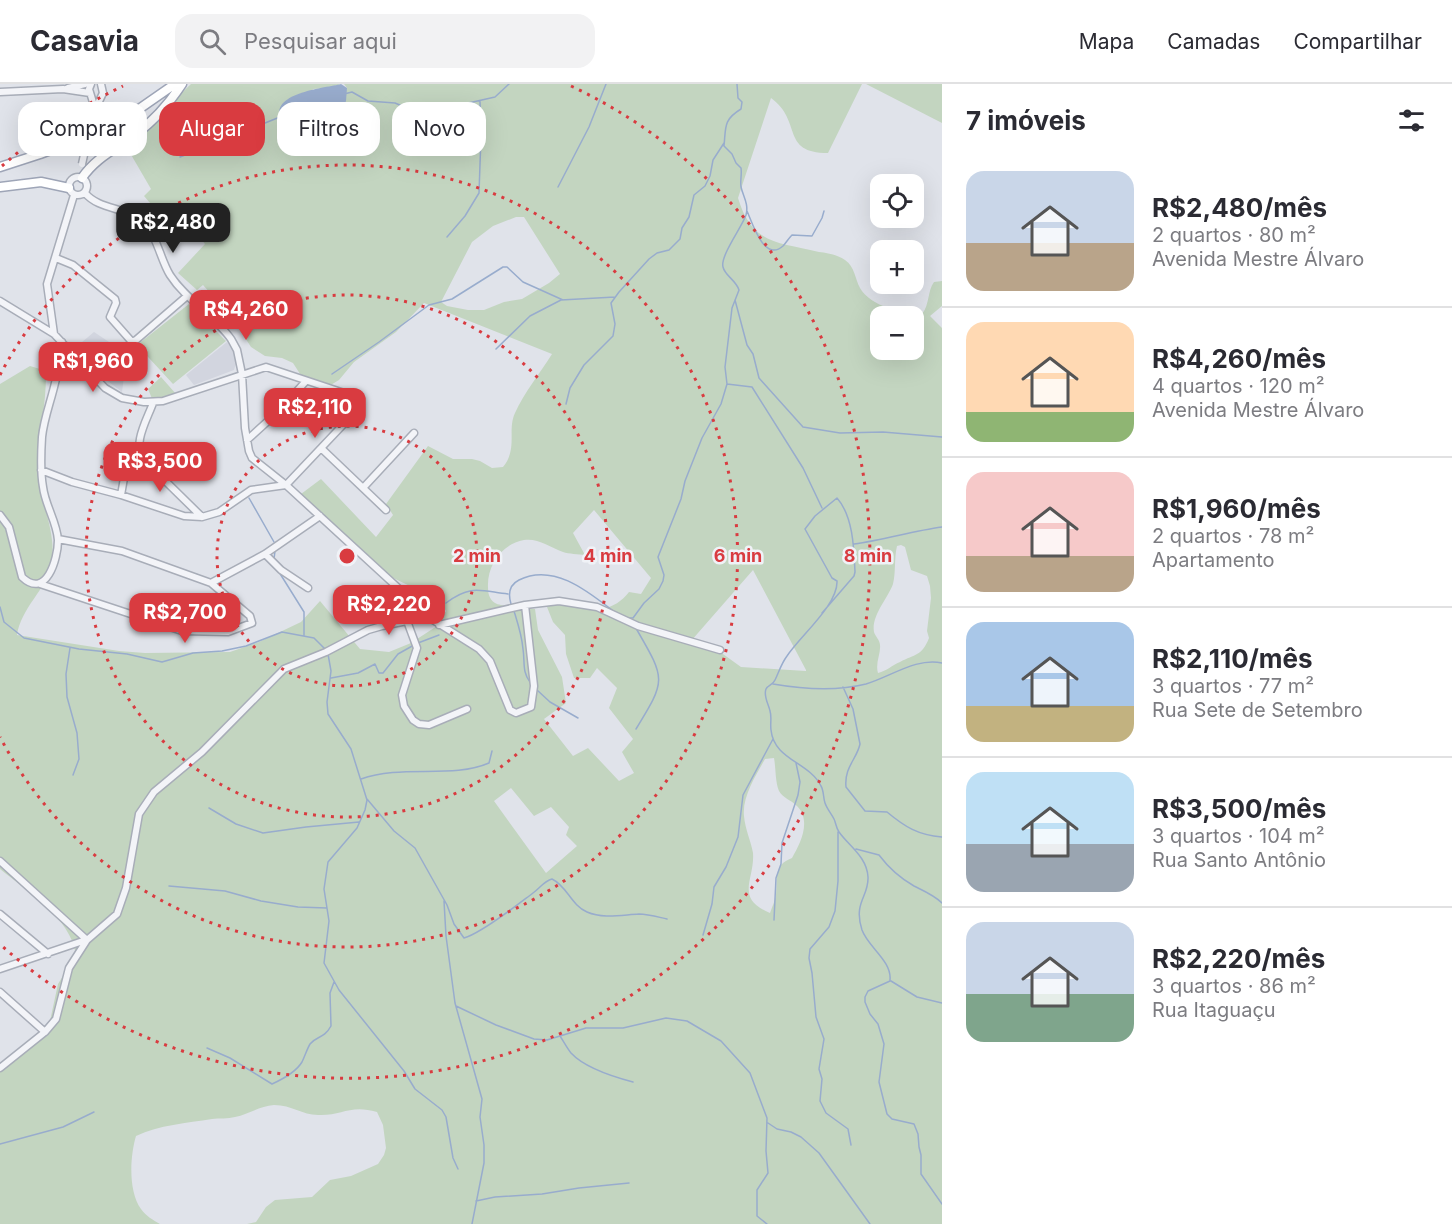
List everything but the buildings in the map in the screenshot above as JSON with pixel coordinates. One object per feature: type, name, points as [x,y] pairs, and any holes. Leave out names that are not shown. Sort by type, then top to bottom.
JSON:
[{"type":"main road","points":[[159,96],[167,84]]},
{"type":"main road","points":[[0,167],[104,131],[130,117],[175,84]]},
{"type":"main road","points":[[81,178],[90,166],[148,124],[173,98],[182,84]]},
{"type":"main road","points":[[0,187],[41,182],[71,191]]},
{"type":"street","points":[[0,92],[63,89],[85,84]]},
{"type":"street","points":[[91,84],[89,87],[92,102]]},
{"type":"street","points":[[63,89],[99,97],[104,87]]},
{"type":"street","points":[[98,102],[104,87]]},
{"type":"street","points":[[84,156],[81,178],[87,184],[85,193]]},
{"type":"street","points":[[54,334],[47,284],[56,258],[72,180],[81,178]]},
{"type":"street","points":[[71,191],[80,195],[85,193]]},
{"type":"street","points":[[85,193],[93,201],[136,217],[145,224],[175,283],[231,339],[237,350],[247,440],[252,458],[286,485],[438,625],[479,649],[485,655],[510,710],[519,712],[531,707],[534,690],[525,605]]},
{"type":"street","points":[[56,258],[73,265],[115,299],[116,303],[110,317],[132,342],[187,296]]},
{"type":"street","points":[[0,301],[54,334],[105,388],[122,398],[135,402],[153,403],[266,367],[359,399],[360,405],[322,449],[286,485],[251,490],[219,512],[202,517],[184,516],[72,482],[41,470]]},
{"type":"street","points":[[40,584],[48,579],[50,574],[58,539],[43,489],[41,470],[42,436],[58,373],[62,342]]},
{"type":"street","points":[[247,440],[279,411],[306,381]]},
{"type":"street","points":[[153,403],[139,442],[139,453],[202,517]]},
{"type":"street","points":[[363,488],[414,433]]},
{"type":"street","points":[[322,449],[386,510]]},
{"type":"street","points":[[121,495],[128,457],[139,453]]},
{"type":"street","points":[[0,515],[9,527],[22,577],[29,582],[182,631],[228,632],[252,623],[250,616],[211,583],[122,551],[58,539]]},
{"type":"street","points":[[211,583],[265,554],[320,516]]},
{"type":"street","points":[[265,554],[281,570],[308,588]]},
{"type":"street","points":[[438,625],[525,605],[559,601],[592,605],[639,626],[720,650]]},
{"type":"street","points":[[0,1068],[45,1032],[56,1019],[69,968],[87,940],[117,914],[126,888],[139,814],[154,792],[202,752],[281,672],[382,626],[407,621],[412,617],[415,604]]},
{"type":"street","points":[[407,621],[417,648],[402,695],[404,706],[413,720],[429,725],[468,709]]},
{"type":"street","points":[[0,861],[87,940]]},
{"type":"street","points":[[0,914],[48,954]]},
{"type":"street","points":[[0,969],[87,940]]},
{"type":"street","points":[[0,992],[45,1032]]},
{"type":"shaded area","points":[[94,332],[127,354],[122,392],[104,378],[75,348]]},
{"type":"shaded area","points":[[227,342],[235,352],[237,360],[234,370],[194,385],[186,375]]},
{"type":"green space","points":[[191,84],[341,84],[329,88],[313,89],[305,102],[277,102],[277,156],[380,156],[380,102],[341,102],[347,88],[344,84],[862,84],[828,153],[813,152],[803,148],[797,142],[787,116],[771,98],[738,198],[751,225],[768,239],[836,256],[851,266],[860,288],[871,300],[884,306],[870,306],[870,360],[924,360],[924,310],[934,282],[942,281],[942,306],[930,316],[942,328],[942,1224],[247,1224],[256,1222],[266,1207],[275,1200],[312,1197],[330,1180],[351,1176],[378,1164],[386,1148],[383,1125],[377,1112],[360,1109],[318,1115],[274,1105],[232,1118],[173,1125],[136,1136],[132,1153],[134,1193],[143,1211],[160,1224],[0,1224],[0,1065],[26,1045],[50,1021],[58,984],[76,955],[66,929],[57,917],[35,896],[0,869],[0,384],[30,366],[40,369],[46,375],[39,476],[51,532],[53,554],[49,574],[23,616],[17,635],[119,651],[230,652],[259,642],[301,622],[320,601],[360,649],[389,652],[411,643],[437,626],[446,611],[439,600],[389,576],[365,561],[340,539],[301,494],[321,479],[376,537],[393,515],[386,504],[428,446],[453,459],[472,459],[492,468],[503,467],[510,453],[515,413],[552,354],[424,303],[396,332],[354,362],[339,380],[329,386],[302,377],[293,363],[282,358],[265,356],[251,347],[232,318],[203,285],[197,290],[178,273],[205,244],[197,234],[191,220],[169,225],[144,196],[151,189],[132,156],[147,156],[147,126],[159,115],[159,156],[265,156],[265,102],[172,102]],"holes":[[[516,217],[524,217],[560,274],[522,299],[504,302],[484,310],[468,310],[447,306],[441,302],[472,242],[493,226]],[[594,510],[651,578],[641,594],[629,592],[617,603],[606,608],[570,604],[547,607],[553,622],[565,635],[566,654],[574,678],[590,678],[597,668],[617,688],[609,708],[633,739],[622,752],[634,773],[619,781],[588,748],[573,756],[544,719],[566,703],[562,677],[538,630],[535,609],[495,603],[491,600],[488,591],[488,579],[493,564],[502,551],[509,546],[524,540],[534,540],[563,552],[585,555],[573,533]],[[897,546],[905,547],[911,570],[927,576],[931,598],[927,631],[929,638],[918,654],[878,673],[880,645],[874,632],[874,626],[877,613],[893,584]],[[753,570],[806,671],[741,667],[716,649],[691,641]],[[774,758],[779,791],[797,806],[804,818],[801,839],[792,858],[779,868],[776,895],[770,913],[759,907],[749,895],[753,853],[744,816],[747,794],[765,759]],[[511,788],[534,816],[551,807],[569,827],[566,835],[577,846],[546,873],[494,801]]]},
{"type":"green space","points":[[866,84],[942,84],[942,123]]},
{"type":"green space","points":[[189,304],[226,341],[173,384],[137,345]]},
{"type":"green space","points":[[161,377],[176,394],[153,401],[148,389]]},
{"type":"water","points":[[341,84],[347,88],[346,101],[284,102],[313,90]]},
{"type":"waterway","points":[[344,94],[352,92],[368,101],[395,103],[414,111],[433,111],[495,97],[509,84]]},
{"type":"waterway","points":[[558,187],[589,127],[606,84]]},
{"type":"waterway","points":[[627,618],[633,618],[644,603],[659,589],[663,581],[664,575],[658,557],[702,438],[721,404],[727,384],[725,367],[732,308],[739,290],[724,270],[723,262],[747,211],[741,187],[741,168],[724,146],[728,121],[741,109],[742,102],[738,98],[737,84]]},
{"type":"waterway","points":[[447,237],[465,216],[479,193],[480,101]]},
{"type":"waterway","points":[[180,157],[277,118]]},
{"type":"waterway","points":[[566,404],[570,388],[584,365],[613,336],[615,324],[611,303],[649,259],[657,253],[669,250],[680,239],[682,228],[689,217],[694,195],[705,186],[710,176],[713,160],[724,143]]},
{"type":"waterway","points":[[747,211],[760,239],[770,249],[776,250],[783,246],[792,235],[812,236],[824,211]]},
{"type":"waterway","points":[[332,374],[429,305],[452,299],[503,267],[507,267],[523,282],[563,300]]},
{"type":"waterway","points":[[496,349],[530,316],[561,300],[615,297]]},
{"type":"waterway","points":[[735,300],[759,378],[803,427],[840,433],[883,432],[942,437]]},
{"type":"waterway","points":[[727,384],[752,387],[803,468],[822,508]]},
{"type":"waterway","points":[[249,498],[274,542]]},
{"type":"waterway","points":[[822,613],[854,576],[855,572],[849,523],[837,498],[815,516],[805,529],[832,578],[837,581],[836,590],[831,600],[825,610],[785,659],[774,682],[766,689],[765,695],[771,713],[771,730],[778,748],[816,778],[838,830],[857,852],[867,870],[868,884],[860,906],[860,921],[865,936],[884,960],[890,973],[890,980]]},
{"type":"waterway","points":[[854,544],[942,527]]},
{"type":"waterway","points":[[274,559],[275,551]]},
{"type":"waterway","points":[[279,572],[304,612],[304,635]]},
{"type":"waterway","points":[[511,604],[510,590],[513,584],[532,575],[546,575],[572,583],[617,614]]},
{"type":"waterway","points":[[446,603],[469,591],[508,594]]},
{"type":"waterway","points":[[0,607],[4,622],[24,638],[79,649],[127,654],[162,662],[193,653],[222,651],[246,646],[282,632],[314,638],[326,650]]},
{"type":"waterway","points":[[514,611],[522,639],[525,671],[530,682]]},
{"type":"waterway","points":[[636,729],[653,700],[659,680],[653,660],[637,630]]},
{"type":"waterway","points":[[418,643],[439,635]]},
{"type":"waterway","points":[[331,678],[358,673],[375,664],[379,673],[383,673],[398,654],[414,645]]},
{"type":"waterway","points":[[70,648],[66,674],[67,697],[77,733],[79,759],[73,775]]},
{"type":"waterway","points":[[328,654],[331,671],[327,702],[328,714],[351,749],[367,800],[357,828],[328,862],[324,889],[329,921],[324,963],[339,990],[404,1071],[415,1089],[442,1110],[446,1117],[453,1158],[458,1169]]},
{"type":"waterway","points":[[773,684],[808,688],[844,688],[866,684],[913,665],[942,663]]},
{"type":"waterway","points":[[843,687],[853,709],[860,744],[847,774],[846,787],[865,811],[887,812],[912,829],[942,837]]},
{"type":"waterway","points":[[537,690],[550,702],[578,718]]},
{"type":"waterway","points":[[703,935],[712,904],[714,887],[726,867],[738,837],[743,795],[773,739]]},
{"type":"waterway","points":[[361,779],[393,772],[475,768],[489,763],[492,751]]},
{"type":"waterway","points":[[774,920],[776,878],[781,864],[782,843],[800,782],[796,763]]},
{"type":"waterway","points":[[367,799],[394,831],[415,848],[447,905],[454,924],[464,938],[490,925],[552,879],[587,912],[612,916],[642,914],[667,919]]},
{"type":"waterway","points":[[209,808],[236,824],[263,833],[359,822]]},
{"type":"waterway","points":[[838,832],[838,881],[835,911],[829,927],[810,949],[809,958],[816,1017],[824,1039],[819,1069],[822,1079],[820,1101],[826,1113],[848,1129],[851,1145]]},
{"type":"waterway","points":[[856,849],[879,855],[904,879],[942,903]]},
{"type":"waterway","points":[[169,886],[225,891],[261,901],[298,907],[327,908]]},
{"type":"waterway","points":[[444,901],[455,1003],[482,1099],[480,1117],[484,1163],[472,1224]]},
{"type":"waterway","points":[[890,981],[868,991],[865,997],[870,1014],[878,1024],[884,1044],[879,1082],[887,1114],[892,1119],[914,1124],[921,1155],[921,1174],[942,1204]]},
{"type":"waterway","points":[[891,981],[917,997],[942,1003]]},
{"type":"waterway","points":[[207,1048],[230,1058],[272,1084],[280,1080],[296,1069],[302,1062],[310,1044],[326,1033],[331,1026],[330,993],[334,982]]},
{"type":"waterway","points":[[456,1006],[496,1025],[534,1039],[547,1040],[586,1028],[623,1028],[666,1018],[687,1021],[721,1041],[750,1073],[767,1118],[768,1173],[757,1190],[757,1216],[767,1224]]},
{"type":"waterway","points":[[560,1036],[571,1053],[584,1063],[633,1082]]},
{"type":"waterway","points":[[0,1144],[63,1127],[94,1112]]},
{"type":"waterway","points":[[768,1123],[777,1129],[801,1137],[819,1153],[870,1224]]},
{"type":"waterway","points":[[476,1201],[629,1183]]}]
